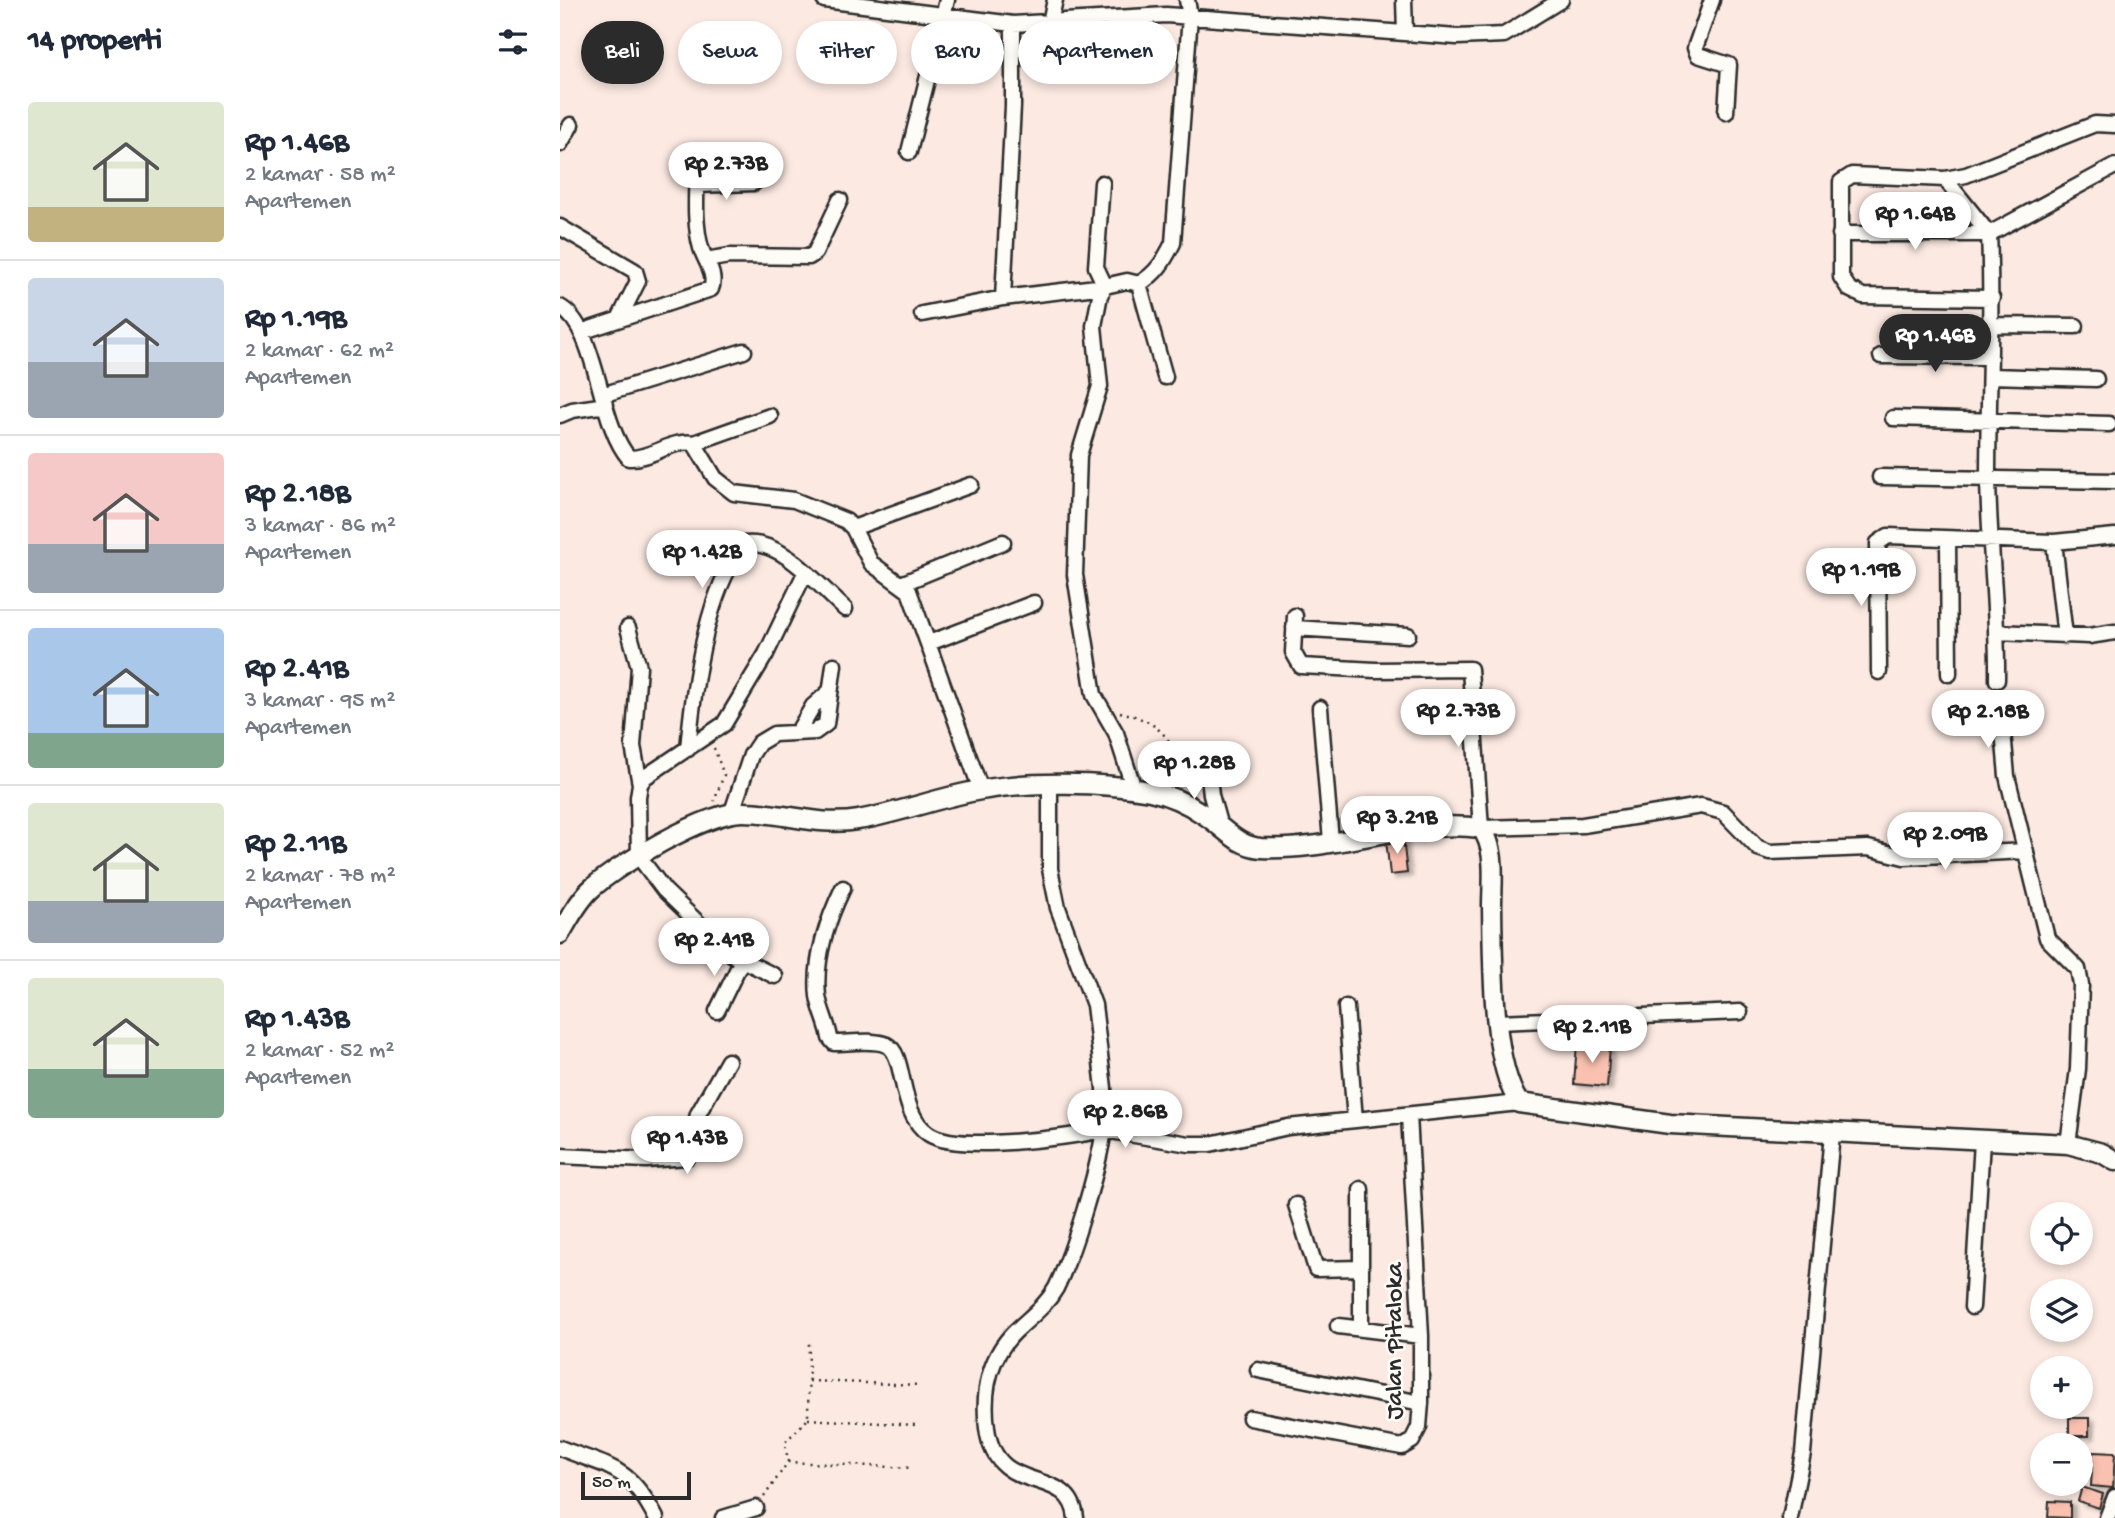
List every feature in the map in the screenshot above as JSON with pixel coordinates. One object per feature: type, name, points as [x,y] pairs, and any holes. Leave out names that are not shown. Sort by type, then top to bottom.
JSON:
[{"type":"street","points":[[824,0],[944,17],[1018,24]]},
{"type":"street","points":[[909,152],[947,0]]},
{"type":"street","points":[[1051,21],[1055,0]]},
{"type":"street","points":[[1139,284],[1160,268],[1173,243],[1190,16],[1187,0]]},
{"type":"street","points":[[1404,0],[1405,33]]},
{"type":"street","points":[[1067,21],[1166,15],[1457,37],[1504,35],[1561,0]]},
{"type":"street","points":[[1712,0],[1695,48],[1699,55],[1729,65],[1726,112]]},
{"type":"street","points":[[1003,298],[1013,106],[1013,24]]},
{"type":"street","points":[[1992,298],[1854,293],[1841,277],[1841,182],[1852,175],[1945,179],[1966,175],[2095,124],[2115,125]]},
{"type":"street","points":[[560,144],[571,125]]},
{"type":"street","points":[[581,332],[711,289],[712,275],[698,229],[697,160]]},
{"type":"street","points":[[1840,234],[1989,234],[2115,166]]},
{"type":"street","points":[[1945,179],[1989,234],[1992,298],[1988,357],[1988,481],[1998,632],[1997,680]]},
{"type":"street","points":[[697,185],[754,183]]},
{"type":"street","points":[[1102,183],[1096,267],[1105,286]]},
{"type":"street","points":[[706,260],[729,256],[809,257],[815,253],[840,200]]},
{"type":"street","points":[[560,226],[635,271],[638,281],[618,319]]},
{"type":"street","points":[[922,314],[1003,298],[1127,281],[1139,284]]},
{"type":"street","points":[[1139,284],[1164,377]]},
{"type":"street","points":[[1105,286],[1100,295],[1094,326],[1100,386],[1079,455],[1075,575],[1094,695],[1116,733],[1134,789]]},
{"type":"street","points":[[560,307],[570,312],[581,332],[601,403],[629,458],[661,450],[676,443],[694,443],[770,416]]},
{"type":"street","points":[[1990,325],[2076,326]]},
{"type":"street","points":[[566,412],[601,403],[744,351]]},
{"type":"street","points":[[1881,356],[1988,357]]},
{"type":"street","points":[[1990,376],[2096,379]]},
{"type":"street","points":[[1892,418],[2109,424]]},
{"type":"street","points":[[694,443],[715,478],[734,493],[794,500],[846,521],[853,528],[871,563],[909,590],[981,790]]},
{"type":"street","points":[[1881,477],[1988,481],[2115,481]]},
{"type":"street","points":[[853,528],[971,485]]},
{"type":"street","points":[[1878,672],[1878,543],[1888,536],[2054,542],[2115,536]]},
{"type":"street","points":[[1948,539],[1949,674]]},
{"type":"street","points":[[901,584],[1003,542]]},
{"type":"street","points":[[2054,542],[2065,636]]},
{"type":"street","points":[[688,749],[698,665],[712,615],[737,553],[745,544],[764,545],[805,573],[845,609]]},
{"type":"street","points":[[640,784],[724,724],[766,654],[805,573]]},
{"type":"street","points":[[929,643],[1034,603]]},
{"type":"street","points":[[1408,635],[1294,622],[1293,652],[1301,666],[1375,670],[1470,669],[1481,828],[1489,837],[1491,852],[1498,1022],[1506,1076],[1519,1103]]},
{"type":"street","points":[[628,628],[639,667],[634,746],[640,784],[639,857],[664,890],[742,960],[775,976]]},
{"type":"street","points":[[1998,632],[2065,636],[2115,632]]},
{"type":"street","points":[[732,812],[751,755],[759,743],[774,734],[816,732],[826,724],[834,665]]},
{"type":"street","points":[[797,733],[813,706],[830,691]]},
{"type":"street","points":[[1320,708],[1331,841]]},
{"type":"street","points":[[2002,720],[2007,776],[2047,938],[2078,969],[2081,985],[2078,1069],[2068,1144]]},
{"type":"street","points":[[1208,767],[1213,805],[1220,828]]},
{"type":"street","points":[[1050,786],[1050,869],[1058,908],[1094,1005],[1104,1088],[1104,1130],[1100,1154],[1055,1289],[1040,1310],[996,1352],[987,1388],[987,1432],[996,1461],[1020,1477],[1039,1480],[1062,1491],[1076,1518]]},
{"type":"street","points":[[561,932],[591,889],[639,857],[708,819],[732,812],[836,822],[856,821],[981,790],[1050,786],[1134,789],[1175,798],[1205,814],[1220,828],[1248,846],[1276,848],[1415,827],[1583,825],[1701,806],[1723,812],[1758,848],[1770,852],[1868,848],[1904,857],[2026,851]]},
{"type":"street","points":[[844,888],[825,930],[818,968],[818,997],[830,1038],[834,1043],[886,1044],[895,1052],[909,1113],[930,1135],[948,1140],[1059,1140],[1104,1130],[1189,1144],[1210,1144],[1288,1127],[1519,1103],[1670,1124],[2068,1144],[2102,1153],[2115,1161]]},
{"type":"street","points":[[717,1011],[742,960]]},
{"type":"street","points":[[1346,1007],[1355,1120]]},
{"type":"street","points":[[1498,1022],[1740,1012]]},
{"type":"street","points":[[560,1156],[646,1160],[687,1157],[698,1114],[728,1061]]},
{"type":"street","name":"Jalan Pitaloka","points":[[1250,1418],[1402,1447],[1412,1441],[1419,1427],[1421,1404],[1421,1336],[1409,1115]]},
{"type":"street","points":[[1790,1518],[1803,1453],[1832,1134]]},
{"type":"street","points":[[1972,1307],[1982,1141]]},
{"type":"street","points":[[1361,1328],[1362,1189]]},
{"type":"street","points":[[1296,1205],[1316,1269],[1362,1268]]},
{"type":"street","points":[[1338,1326],[1421,1336]]},
{"type":"street","points":[[1258,1370],[1421,1404]]},
{"type":"street","points":[[560,1448],[593,1458],[620,1472],[643,1495],[656,1518]]},
{"type":"street","points":[[2107,1518],[2115,1497]]},
{"type":"street","points":[[723,1518],[756,1508]]},
{"type":"path","points":[[1117,712],[1145,718],[1168,738],[1194,790]]},
{"type":"path","points":[[708,819],[724,775],[709,736]]},
{"type":"path","points":[[756,1508],[788,1462],[785,1442],[808,1419],[809,1342]]},
{"type":"path","points":[[809,1381],[920,1385]]},
{"type":"path","points":[[808,1419],[916,1424]]},
{"type":"path","points":[[788,1462],[912,1468]]},
{"type":"building","points":[[1403,838],[1407,873],[1390,875],[1386,840]]},
{"type":"building","points":[[1577,1043],[1610,1046],[1607,1087],[1574,1084]]},
{"type":"building","points":[[2069,1419],[2089,1419],[2089,1433],[2069,1433]]},
{"type":"building","points":[[2093,1452],[2115,1453],[2113,1488],[2093,1486]]},
{"type":"building","points":[[2093,1491],[2103,1494],[2099,1508],[2078,1501],[2079,1496],[2093,1496]]},
{"type":"building","points":[[2049,1501],[2070,1502],[2070,1518],[2048,1517]]}]
